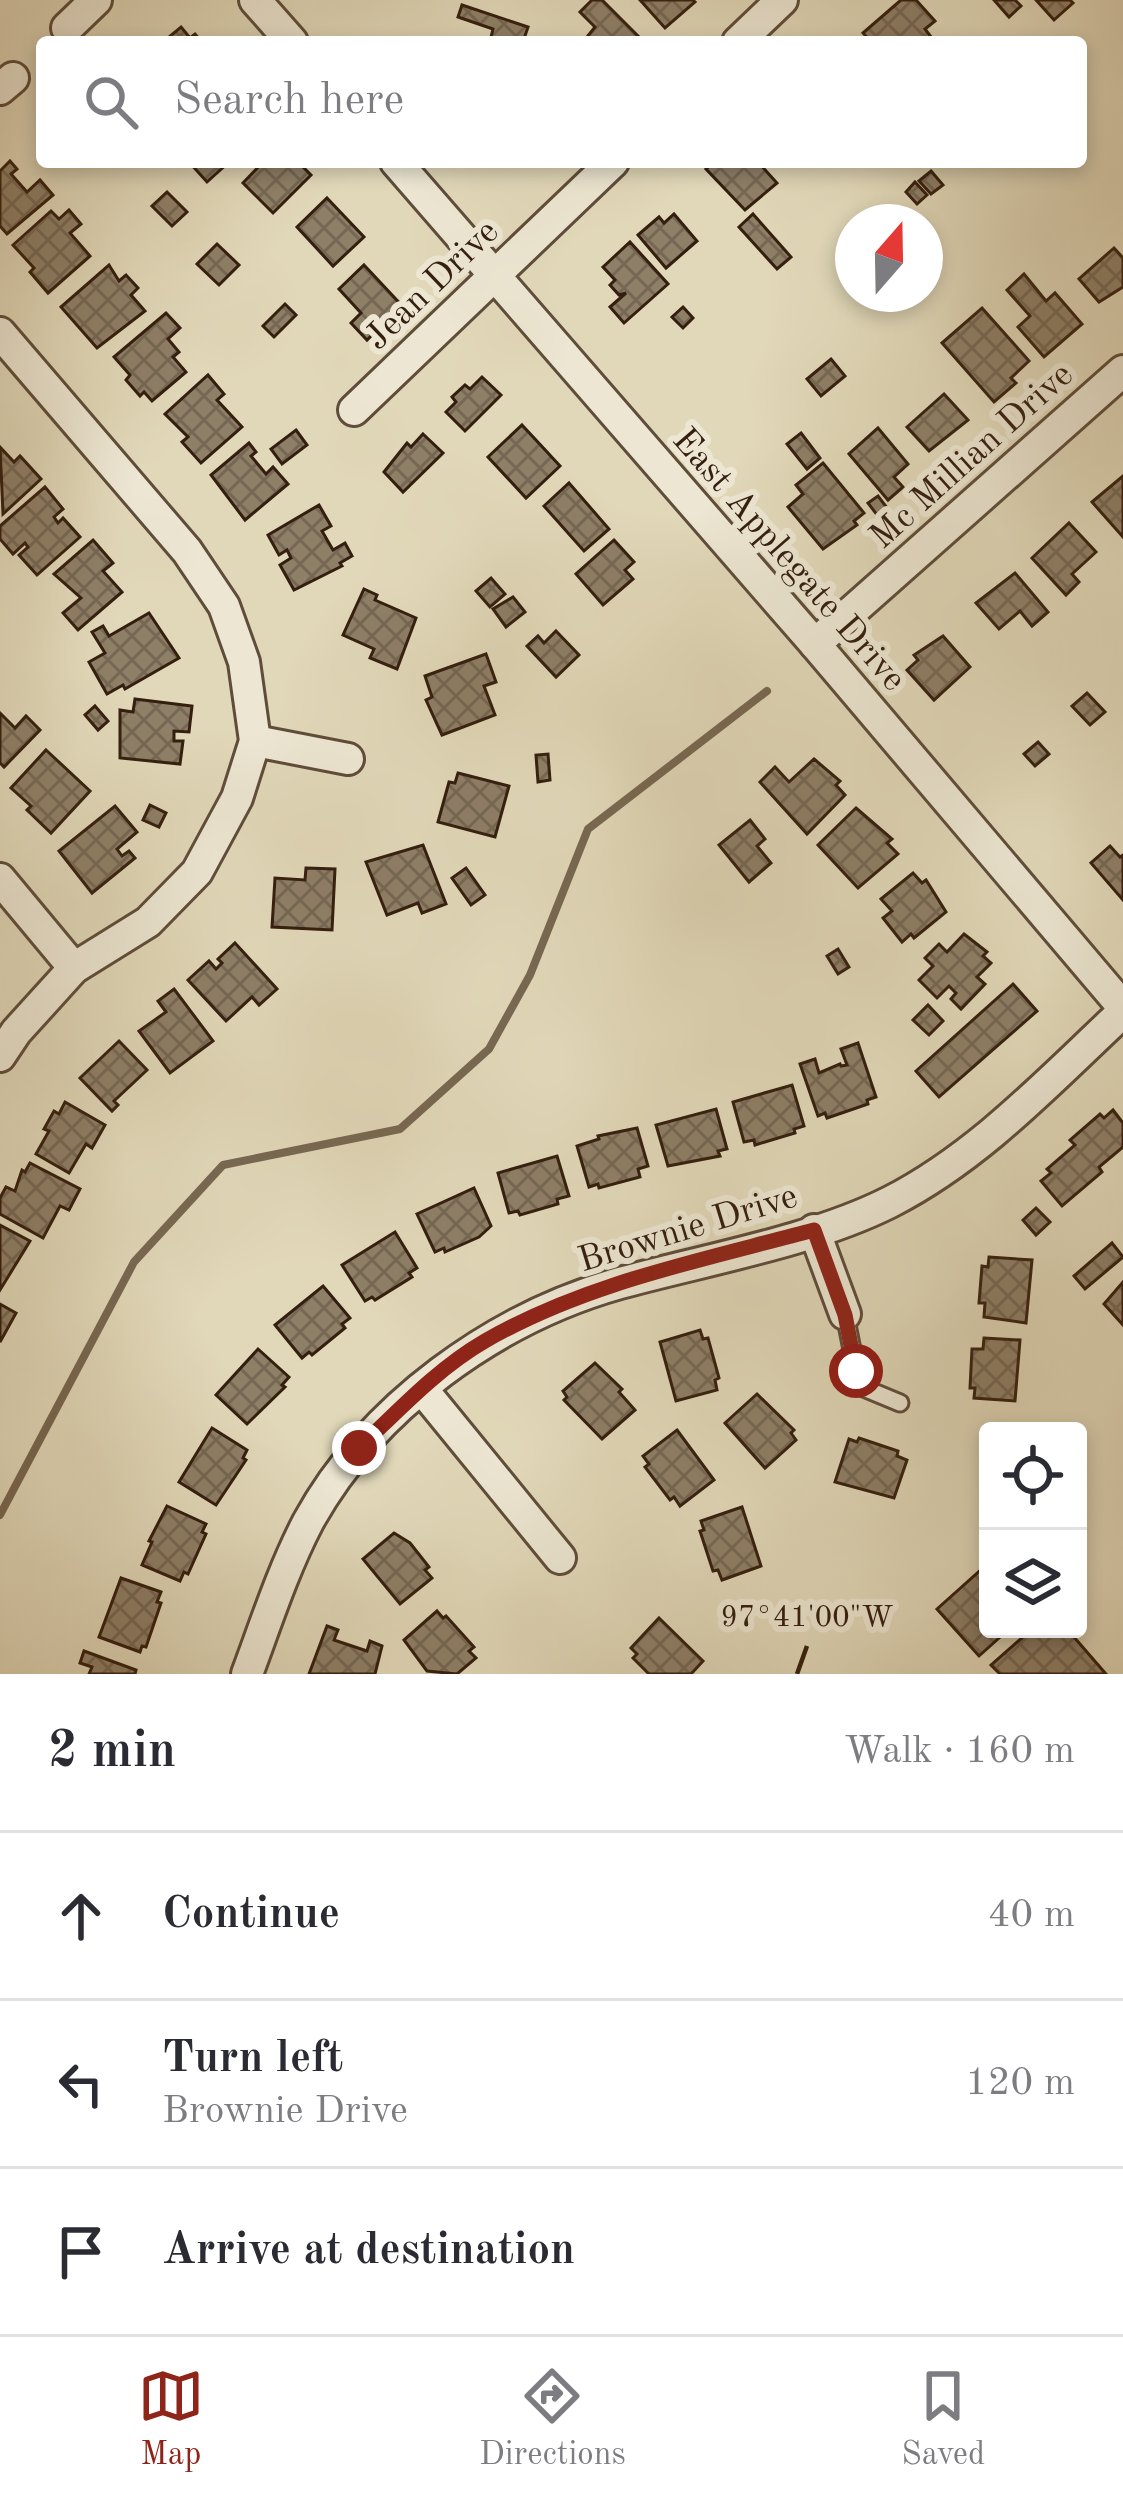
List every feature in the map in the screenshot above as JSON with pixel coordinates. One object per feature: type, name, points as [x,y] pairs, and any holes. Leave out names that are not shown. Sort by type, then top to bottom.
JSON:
[{"type":"street","points":[[67,28],[96,0]]},
{"type":"street","points":[[255,0],[287,36]]},
{"type":"street","points":[[745,36],[782,0]]},
{"type":"street","name":"East Applegate Drive","points":[[401,168],[814,644],[1123,1010]]},
{"type":"street","name":"Jean Drive","points":[[354,410],[607,168]]},
{"type":"street","points":[[0,332],[187,551],[224,606],[244,662],[255,741],[237,798],[197,872],[148,922],[74,968],[0,1056]]},
{"type":"street","name":"Mc Millian Drive","points":[[814,644],[1123,371]]},
{"type":"street","points":[[255,741],[349,759]]},
{"type":"street","points":[[0,879],[74,968]]},
{"type":"street","name":"Brownie Drive","points":[[247,1674],[309,1521],[359,1448],[422,1389],[483,1342],[611,1286],[814,1230],[888,1203],[994,1132],[1123,1010]]},
{"type":"street","points":[[814,1230],[845,1315]]},
{"type":"street","points":[[422,1389],[560,1558]]},
{"type":"lane","points":[[845,1315],[859,1386],[900,1403]]},
{"type":"building","points":[[592,0],[602,0],[638,36],[588,36],[595,27],[580,12]]},
{"type":"building","points":[[640,0],[693,0],[695,2],[665,28]]},
{"type":"building","points":[[901,0],[916,0],[935,21],[925,29],[930,36],[863,33]]},
{"type":"building","points":[[994,0],[1015,0],[1021,6],[1009,17]]},
{"type":"building","points":[[1036,0],[1070,0],[1073,3],[1054,20]]},
{"type":"building","points":[[462,5],[528,27],[525,36],[491,36],[493,29],[458,17]]},
{"type":"building","points":[[10,161],[17,169],[11,174],[27,192],[40,180],[53,195],[7,234],[0,226],[0,171]]},
{"type":"building","points":[[194,168],[222,168],[207,182]]},
{"type":"building","points":[[257,168],[304,168],[311,175],[273,213],[243,183]]},
{"type":"building","points":[[763,168],[777,183],[745,210],[706,169]]},
{"type":"building","points":[[931,171],[943,185],[931,194],[919,181]]},
{"type":"building","points":[[915,182],[927,195],[917,204],[906,192]]},
{"type":"building","points":[[167,192],[187,212],[172,226],[152,206]]},
{"type":"building","points":[[327,198],[364,237],[333,266],[297,227]]},
{"type":"building","points":[[69,210],[81,224],[70,233],[90,256],[48,293],[13,245],[51,211],[59,219]]},
{"type":"building","points":[[674,214],[697,241],[666,268],[638,235],[659,217],[664,223]]},
{"type":"building","points":[[753,214],[791,257],[777,269],[739,227]]},
{"type":"building","points":[[630,242],[668,284],[624,323],[610,307],[626,293],[619,295],[610,285],[615,280],[603,267]]},
{"type":"building","points":[[217,244],[239,265],[219,285],[197,264]]},
{"type":"building","points":[[1114,248],[1123,258],[1123,287],[1099,302],[1079,279]]},
{"type":"building","points":[[109,265],[119,281],[126,275],[138,288],[131,295],[145,311],[97,348],[61,307]]},
{"type":"building","points":[[364,265],[407,311],[383,334],[378,329],[367,340],[351,323],[361,313],[339,289]]},
{"type":"building","points":[[1024,274],[1046,301],[1055,293],[1082,324],[1044,357],[1018,327],[1030,316],[1007,290]]},
{"type":"building","points":[[285,304],[296,315],[274,337],[263,326]]},
{"type":"building","points":[[683,307],[693,318],[683,328],[672,317]]},
{"type":"building","points":[[982,308],[1029,361],[1011,378],[1016,383],[994,402],[942,343]]},
{"type":"building","points":[[166,313],[180,328],[168,339],[179,352],[173,357],[186,372],[152,401],[144,392],[140,396],[126,380],[130,375],[114,357]]},
{"type":"building","points":[[831,359],[845,376],[821,396],[807,379]]},
{"type":"building","points":[[208,375],[224,394],[217,400],[242,427],[201,463],[182,442],[188,437],[165,414]]},
{"type":"building","points":[[482,377],[501,395],[465,431],[446,412],[456,402],[452,397]]},
{"type":"building","points":[[944,394],[968,420],[929,451],[907,427]]},
{"type":"building","points":[[522,425],[560,466],[526,498],[488,457]]},
{"type":"building","points":[[878,428],[908,464],[894,477],[903,487],[888,500],[849,454]]},
{"type":"building","points":[[296,430],[307,445],[282,464],[271,449]]},
{"type":"building","points":[[801,433],[820,458],[807,469],[787,444]]},
{"type":"building","points":[[423,434],[443,453],[403,492],[384,472],[407,443],[411,447]]},
{"type":"building","points":[[249,443],[256,452],[251,456],[266,474],[273,467],[288,484],[245,520],[211,475]]},
{"type":"building","points":[[0,447],[14,462],[20,456],[41,479],[3,514]]},
{"type":"building","points":[[823,463],[864,513],[854,521],[857,525],[823,549],[788,507],[803,494],[796,485]]},
{"type":"building","points":[[1123,476],[1123,537],[1092,502]]},
{"type":"building","points":[[569,483],[609,529],[584,551],[544,506]]},
{"type":"building","points":[[45,487],[63,509],[54,517],[58,523],[63,518],[80,537],[37,575],[19,555],[28,547],[25,543],[13,554],[0,539],[0,526]]},
{"type":"building","points":[[878,496],[894,517],[884,524],[868,503]]},
{"type":"building","points":[[319,505],[331,526],[322,531],[333,550],[345,543],[352,556],[294,590],[280,565],[291,558],[287,550],[279,555],[268,535]]},
{"type":"building","points":[[1069,523],[1096,552],[1072,574],[1079,582],[1066,595],[1032,558]]},
{"type":"building","points":[[93,540],[113,563],[103,571],[122,592],[78,630],[63,613],[81,598],[54,574]]},
{"type":"building","points":[[614,540],[634,562],[625,570],[633,579],[603,605],[576,574]]},
{"type":"building","points":[[1015,573],[1048,612],[1032,626],[1020,611],[999,629],[976,603]]},
{"type":"building","points":[[491,578],[505,594],[490,607],[476,591]]},
{"type":"building","points":[[364,589],[377,595],[375,600],[416,618],[397,669],[370,658],[374,649],[343,635]]},
{"type":"building","points":[[513,597],[525,612],[506,627],[493,609]]},
{"type":"building","points":[[149,613],[179,658],[107,694],[89,662],[105,653],[92,632],[103,626],[109,636]]},
{"type":"building","points":[[556,631],[579,655],[556,677],[527,646],[538,636],[544,643]]},
{"type":"building","points":[[943,636],[970,667],[934,700],[907,670],[918,660],[914,655]]},
{"type":"building","points":[[486,654],[496,682],[484,686],[495,715],[442,735],[426,700],[432,697],[425,676]]},
{"type":"building","points":[[1087,693],[1105,712],[1090,725],[1072,706]]},
{"type":"building","points":[[135,699],[192,706],[189,732],[174,731],[174,741],[183,741],[180,764],[120,758],[120,710],[133,712]]},
{"type":"building","points":[[95,706],[108,721],[98,730],[85,715]]},
{"type":"building","points":[[0,713],[15,728],[26,716],[40,730],[4,767],[0,763]]},
{"type":"building","points":[[1038,742],[1049,754],[1035,766],[1024,754]]},
{"type":"building","points":[[46,750],[90,791],[51,833],[11,788]]},
{"type":"building","points":[[548,754],[550,780],[538,782],[536,755]]},
{"type":"building","points":[[814,759],[840,781],[836,785],[845,795],[807,834],[760,782],[775,767],[789,782]]},
{"type":"building","points":[[458,773],[509,786],[495,837],[438,822],[449,782],[455,783]]},
{"type":"building","points":[[150,805],[166,813],[159,827],[143,820]]},
{"type":"building","points":[[115,806],[137,832],[117,849],[122,856],[129,851],[135,858],[92,893],[59,851]]},
{"type":"building","points":[[856,808],[892,839],[887,843],[898,854],[858,888],[818,845]]},
{"type":"building","points":[[750,820],[765,839],[757,846],[771,863],[749,882],[719,845]]},
{"type":"building","points":[[423,845],[446,904],[422,913],[418,903],[387,915],[366,862]]},
{"type":"building","points":[[1110,846],[1123,855],[1123,900],[1091,863]]},
{"type":"building","points":[[306,868],[335,869],[332,930],[272,927],[275,878],[305,880]]},
{"type":"building","points":[[466,868],[485,895],[471,905],[452,878]]},
{"type":"building","points":[[913,873],[922,883],[926,880],[946,912],[902,942],[883,918],[892,911],[881,899]]},
{"type":"building","points":[[964,934],[987,952],[983,956],[991,963],[977,977],[985,984],[961,1009],[951,999],[956,993],[949,986],[937,998],[919,980],[933,966],[925,958],[939,944],[947,952]]},
{"type":"building","points":[[235,943],[277,989],[259,1005],[252,997],[226,1021],[188,980],[209,961],[216,969],[222,963],[218,959]]},
{"type":"building","points":[[838,949],[849,967],[838,974],[827,956]]},
{"type":"building","points":[[1013,984],[1037,1011],[939,1097],[916,1071]]},
{"type":"building","points":[[174,989],[213,1041],[170,1073],[139,1031],[166,1012],[158,1001]]},
{"type":"building","points":[[928,1005],[943,1021],[929,1035],[913,1020]]},
{"type":"building","points":[[119,1041],[147,1070],[114,1101],[118,1105],[112,1111],[80,1078]]},
{"type":"building","points":[[858,1043],[876,1097],[827,1118],[825,1113],[818,1116],[800,1064],[815,1059],[819,1073],[847,1065],[841,1049]]},
{"type":"building","points":[[792,1085],[804,1126],[755,1145],[754,1140],[744,1142],[733,1102]]},
{"type":"building","points":[[65,1102],[105,1125],[92,1148],[86,1144],[69,1173],[36,1154],[54,1111],[59,1114]]},
{"type":"building","points":[[716,1109],[727,1149],[718,1151],[720,1156],[668,1166],[656,1125]]},
{"type":"building","points":[[1113,1110],[1123,1123],[1123,1147],[1062,1206],[1041,1181],[1051,1173],[1047,1169],[1075,1145],[1070,1140],[1100,1114],[1104,1118]]},
{"type":"building","points":[[637,1128],[648,1166],[638,1169],[640,1177],[589,1187],[577,1146]]},
{"type":"building","points":[[557,1156],[569,1196],[520,1215],[509,1213],[498,1173]]},
{"type":"building","points":[[30,1163],[80,1189],[69,1210],[60,1206],[43,1238],[0,1214],[6,1187],[15,1191],[22,1170]]},
{"type":"building","points":[[474,1188],[491,1226],[479,1237],[435,1252],[417,1214]]},
{"type":"building","points":[[1036,1208],[1050,1222],[1036,1235],[1023,1220]]},
{"type":"building","points":[[0,1225],[30,1241],[0,1290]]},
{"type":"building","points":[[395,1232],[417,1268],[409,1273],[412,1277],[375,1300],[365,1301],[342,1265]]},
{"type":"building","points":[[1112,1243],[1123,1257],[1085,1289],[1074,1276]]},
{"type":"building","points":[[989,1257],[1032,1260],[1026,1323],[984,1317],[985,1303],[979,1303],[982,1266],[988,1267]]},
{"type":"building","points":[[1123,1282],[1123,1325],[1104,1304]]},
{"type":"building","points":[[323,1286],[350,1318],[342,1324],[345,1328],[302,1358],[275,1325]]},
{"type":"building","points":[[0,1304],[16,1313],[0,1342]]},
{"type":"building","points":[[700,1330],[703,1339],[708,1338],[719,1378],[715,1380],[717,1390],[676,1401],[660,1342]]},
{"type":"building","points":[[984,1338],[1020,1340],[1015,1401],[974,1398],[972,1349],[983,1349]]},
{"type":"building","points":[[258,1349],[289,1377],[285,1387],[247,1424],[216,1395]]},
{"type":"building","points":[[595,1363],[622,1389],[619,1392],[635,1410],[602,1439],[564,1400],[563,1391]]},
{"type":"building","points":[[757,1394],[794,1430],[796,1440],[765,1468],[725,1423]]},
{"type":"building","points":[[212,1428],[247,1450],[246,1460],[216,1505],[179,1482]]},
{"type":"building","points":[[677,1430],[714,1480],[680,1506],[645,1467],[649,1464],[643,1456]]},
{"type":"building","points":[[859,1438],[898,1451],[897,1456],[907,1460],[894,1498],[835,1482],[849,1439],[857,1442]]},
{"type":"building","points":[[167,1506],[206,1524],[188,1574],[184,1572],[180,1581],[142,1565]]},
{"type":"building","points":[[742,1507],[761,1566],[722,1580],[718,1570],[713,1571],[701,1521]]},
{"type":"building","points":[[394,1533],[410,1543],[432,1578],[400,1604],[363,1559]]},
{"type":"building","points":[[979,1572],[979,1638],[999,1638],[979,1656],[937,1609]]},
{"type":"building","points":[[121,1578],[161,1592],[146,1647],[140,1652],[99,1637]]},
{"type":"building","points":[[437,1611],[474,1647],[469,1651],[476,1658],[457,1674],[427,1671],[404,1640]]},
{"type":"building","points":[[659,1618],[703,1661],[691,1674],[649,1674],[633,1658],[637,1654],[631,1648]]},
{"type":"building","points":[[327,1626],[338,1630],[334,1640],[367,1651],[370,1641],[382,1646],[375,1674],[309,1674]]},
{"type":"building","points":[[1022,1638],[1075,1638],[1106,1674],[1000,1674],[991,1665]]},
{"type":"building","points":[[84,1651],[136,1670],[135,1674],[89,1674],[92,1667],[80,1663]]},
{"type":"waterway","points":[[0,1515],[134,1262],[223,1165],[400,1129],[489,1049],[530,975],[588,829],[767,691]]},
{"type":"route","points":[[359,1448],[422,1389],[483,1342],[545,1312],[611,1286],[814,1230],[845,1315],[856,1371]]}]
